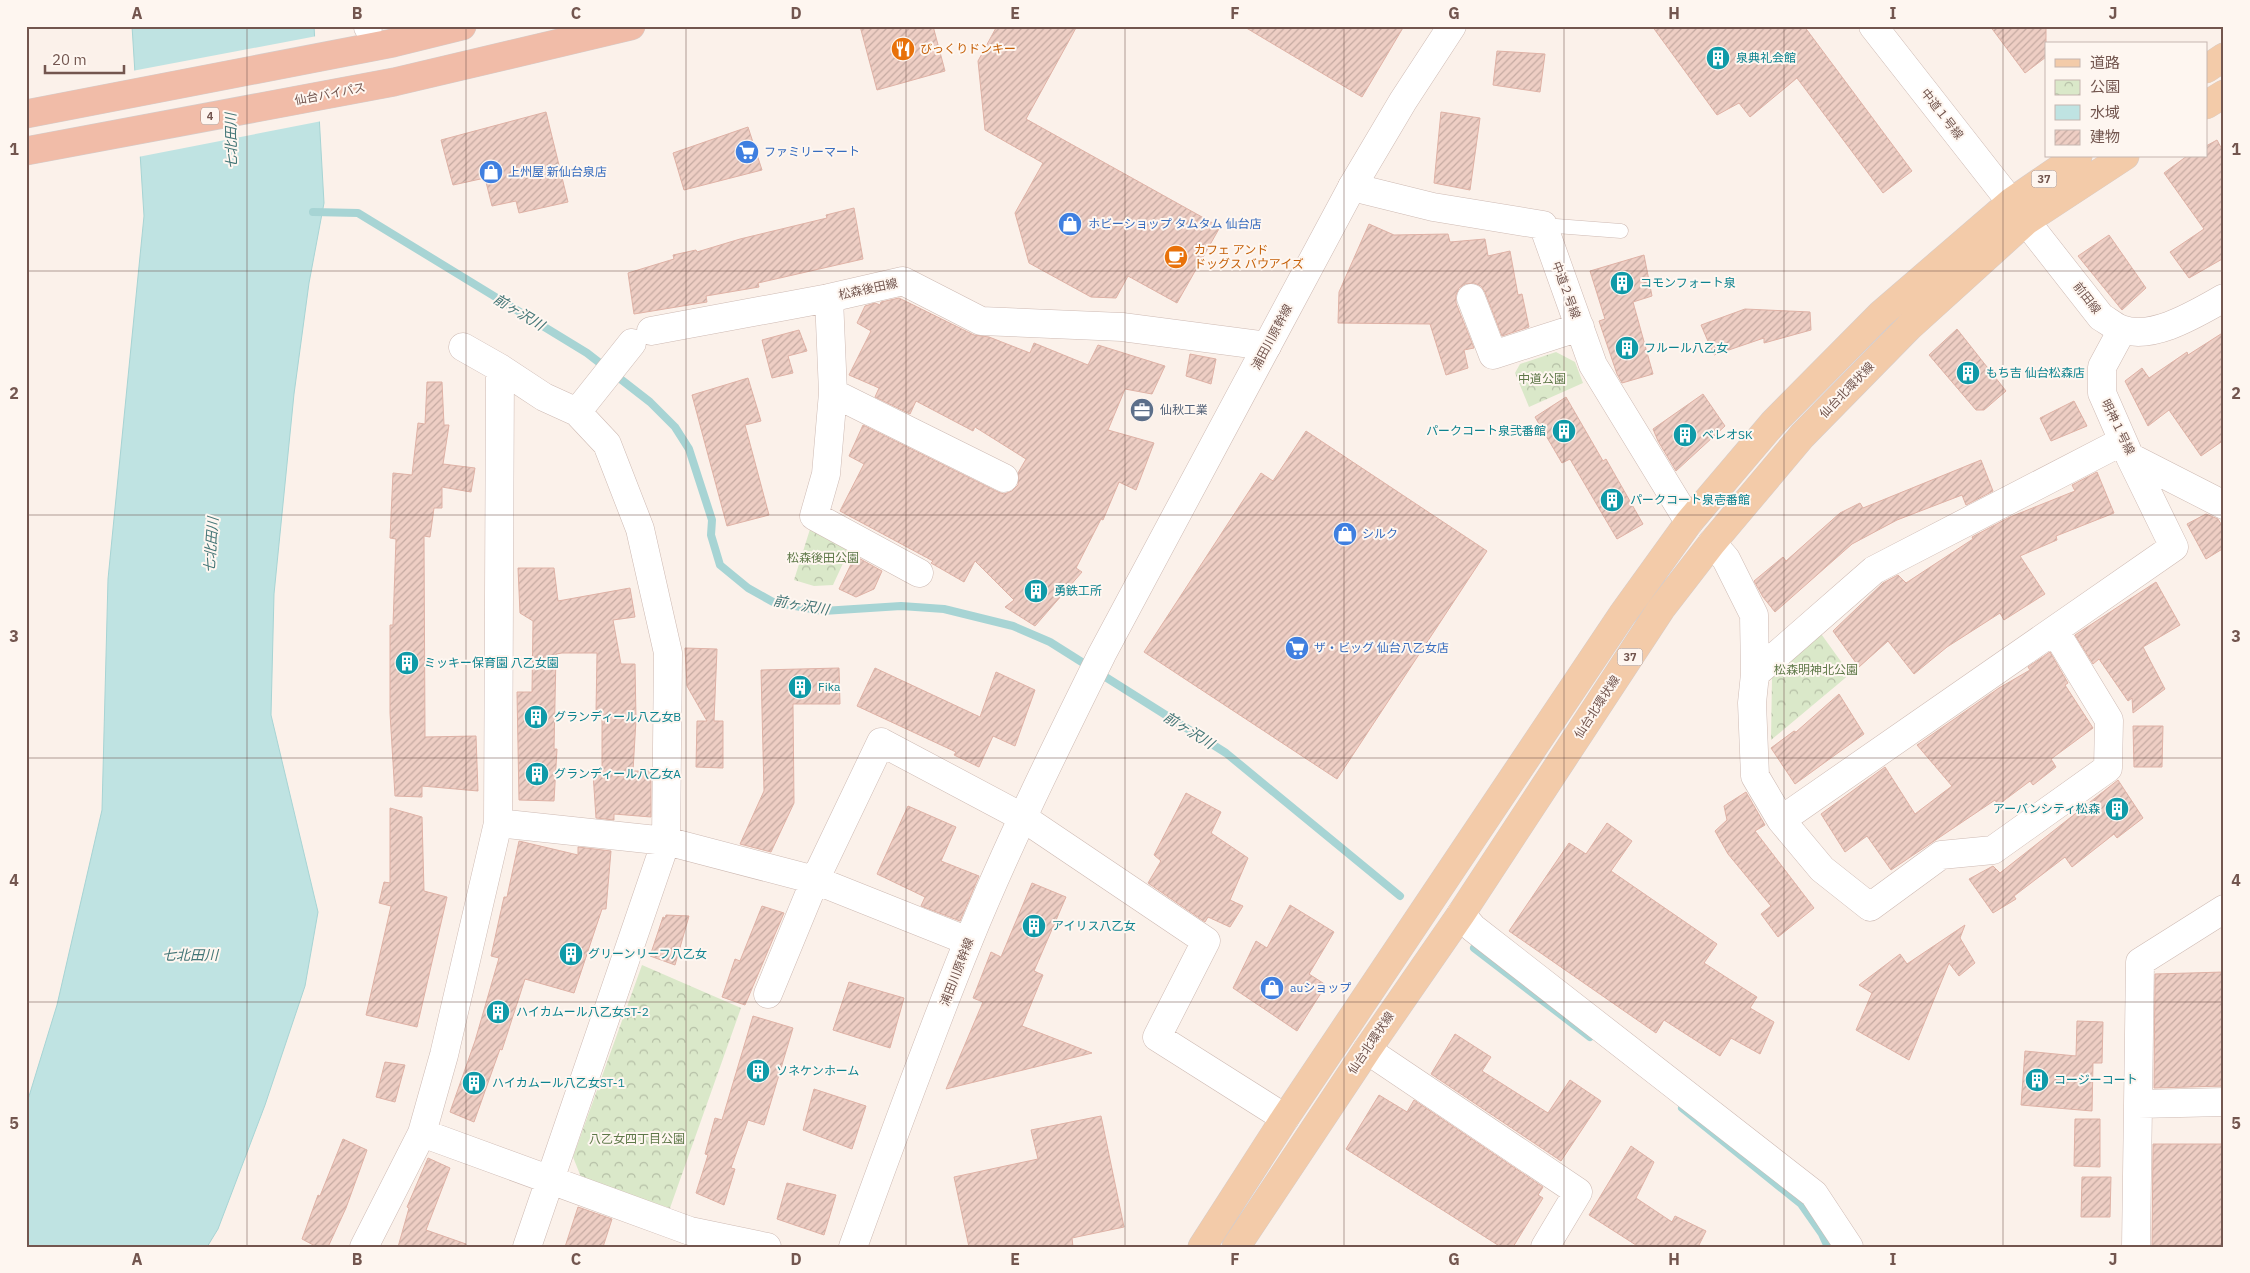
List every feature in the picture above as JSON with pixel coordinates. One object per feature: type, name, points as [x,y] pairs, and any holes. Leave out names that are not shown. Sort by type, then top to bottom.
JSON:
[{"type":"highway","points":[[26,114],[393,43],[462,26]]},
{"type":"highway","name":"仙台バイパス","points":[[26,151],[394,82],[632,26]]},
{"type":"main road","points":[[2208,68],[2224,57]]},
{"type":"main road","points":[[2208,104],[2224,94]]},
{"type":"main road","name":"仙台北環状線","points":[[1236,1247],[1367,1050],[1461,914],[1661,609],[1712,543],[1802,436],[2019,211],[2076,158]]},
{"type":"main road","name":"仙台北環状線","points":[[1202,1247],[1285,1118],[1622,615],[1689,522],[1774,422],[1868,328],[2019,211],[2121,158]]},
{"type":"street","name":"浦田川原幹線","points":[[853,1247],[968,941],[1022,816],[1102,654],[1352,187],[1403,101],[1452,26]]},
{"type":"street","name":"中道１号線","points":[[1873,26],[2019,211]]},
{"type":"street","points":[[1352,187],[1433,207],[1543,225]]},
{"type":"street","name":"前田線","points":[[2019,211],[2101,317],[2122,330],[2147,332],[2172,326],[2224,298]]},
{"type":"street","name":"中道２号線","points":[[1543,225],[1593,365],[1689,522]]},
{"type":"street","name":"松森後田線","points":[[919,573],[814,516],[826,474],[833,393],[829,298],[903,281],[981,321],[1122,328],[1267,346]]},
{"type":"street","points":[[577,412],[598,384],[634,344],[829,298]]},
{"type":"street","points":[[1471,298],[1493,355],[1580,327]]},
{"type":"street","name":"明神１号線","points":[[2122,330],[2102,366],[2102,393],[2127,449],[2224,504]]},
{"type":"street","points":[[463,347],[500,368],[544,397],[577,412],[607,444],[640,529],[668,653],[666,841],[527,1247]]},
{"type":"street","points":[[364,1247],[422,1133],[444,1055],[498,823],[500,368]]},
{"type":"street","points":[[833,393],[1004,478]]},
{"type":"street","points":[[1755,674],[1874,570],[2127,449],[2174,547],[1781,820]]},
{"type":"street","points":[[1712,543],[1726,559],[1754,615],[1755,674],[1752,703],[1755,776],[1781,820],[1822,869],[1870,907],[1941,855],[1992,850],[2108,768],[2109,720],[2055,631]]},
{"type":"street","points":[[768,994],[815,880],[881,742],[1022,816],[1206,941],[1157,1037],[1285,1118]]},
{"type":"street","points":[[498,823],[666,841],[815,880],[968,941]]},
{"type":"street","points":[[2136,1247],[2140,962],[2224,909]]},
{"type":"street","points":[[1461,914],[1473,928],[1814,1194],[1835,1222],[1849,1247]]},
{"type":"street","points":[[1367,1050],[1578,1192],[1545,1247]]},
{"type":"street","points":[[2138,1104],[2224,1102]]},
{"type":"street","points":[[422,1133],[550,1180],[688,1239],[767,1247]]},
{"type":"lane","points":[[1543,225],[1621,231]]},
{"type":"green space","name":"中道公園","points":[[1556,352],[1575,362],[1583,383],[1529,407],[1515,373],[1520,364]]},
{"type":"green space","name":"松森後田公園","points":[[811,526],[851,546],[833,585],[814,586],[794,580]]},
{"type":"green space","name":"松森明神北公園","points":[[1819,631],[1850,674],[1771,740],[1772,677]]},
{"type":"green space","name":"八乙女四丁目公園","points":[[642,965],[741,1008],[670,1208],[583,1182],[573,1157]]},
{"type":"water","name":"七北田川","points":[[132,26],[314,26],[324,203],[309,283],[294,394],[274,594],[271,715],[318,912],[305,986],[265,1105],[218,1229],[207,1247],[26,1247],[26,1106],[57,1005],[102,810],[108,579],[144,216]]},
{"type":"pier","points":[[317,36],[322,121],[138,157],[132,71]]},
{"type":"building","name":"びっくりドンキー","points":[[860,26],[933,26],[945,71],[877,90]]},
{"type":"building","points":[[997,26],[1077,26],[1026,119],[1220,227],[1177,303],[1128,276],[1116,298],[1091,297],[1029,263],[1015,213],[1043,163],[985,130],[978,61]]},
{"type":"building","points":[[1243,26],[1404,26],[1362,97]]},
{"type":"building","points":[[1652,26],[1804,26],[1912,171],[1883,193],[1797,78],[1750,117],[1739,103],[1717,115]]},
{"type":"building","points":[[1990,26],[2046,26],[2045,58],[2025,73]]},
{"type":"building","points":[[1497,51],[1545,54],[1540,92],[1493,85]]},
{"type":"building","points":[[546,112],[568,202],[519,213],[516,201],[492,206],[485,178],[453,185],[441,140]]},
{"type":"building","points":[[1441,112],[1480,118],[1470,190],[1434,183]]},
{"type":"building","points":[[748,127],[762,170],[684,190],[673,153]]},
{"type":"building","points":[[2217,140],[2224,153],[2224,258],[2189,278],[2170,252],[2204,229],[2164,173],[2184,158],[2208,158],[2208,145]]},
{"type":"building","points":[[854,208],[863,259],[758,283],[759,287],[706,296],[707,302],[634,314],[628,273],[674,259],[673,255],[696,250],[697,252],[740,239],[827,218],[826,215]]},
{"type":"building","points":[[1369,224],[1394,235],[1448,234],[1450,242],[1485,239],[1488,256],[1510,251],[1518,295],[1522,294],[1529,327],[1502,336],[1481,286],[1474,283],[1465,284],[1459,288],[1456,295],[1456,303],[1474,348],[1464,350],[1468,368],[1446,375],[1430,324],[1338,323],[1339,292]]},
{"type":"building","points":[[2109,235],[2146,288],[2122,310],[2078,256]]},
{"type":"building","points":[[1644,255],[1652,296],[1633,302],[1653,374],[1622,383],[1617,374],[1599,321],[1605,319],[1590,271]]},
{"type":"building","points":[[899,298],[974,335],[989,337],[1030,353],[1034,343],[1088,365],[1098,345],[1165,366],[1152,394],[1125,389],[1108,430],[1154,443],[1136,490],[1119,482],[1103,520],[1101,519],[1076,568],[1082,572],[1035,626],[1005,607],[1014,600],[975,561],[964,582],[931,563],[933,561],[840,511],[864,464],[849,456],[863,425],[1004,494],[1012,491],[1018,485],[1018,473],[1026,459],[975,427],[973,431],[916,401],[910,414],[875,397],[879,388],[849,375],[871,331],[857,323],[865,306],[875,303],[880,305],[881,302]]},
{"type":"building","points":[[1745,309],[1810,312],[1811,330],[1764,343],[1764,338],[1714,355],[1701,325]]},
{"type":"building","name":"もち吉 仙台松森店","points":[[1957,329],[2006,391],[1984,410],[1976,410],[1929,355]]},
{"type":"building","points":[[799,330],[807,351],[788,356],[793,373],[772,378],[762,340]]},
{"type":"building","points":[[2224,332],[2224,440],[2201,456],[2169,410],[2148,426],[2125,381],[2142,368],[2149,378],[2187,352],[2188,355]]},
{"type":"building","points":[[1190,354],[1216,359],[1211,384],[1186,376]]},
{"type":"building","points":[[748,378],[761,421],[745,425],[769,515],[727,526],[692,395]]},
{"type":"building","points":[[427,382],[442,382],[444,425],[449,425],[443,464],[475,468],[471,492],[442,487],[442,508],[434,508],[430,537],[424,536],[425,737],[476,736],[478,791],[422,786],[422,797],[395,796],[390,713],[390,625],[393,625],[396,539],[390,538],[393,473],[412,475],[418,423],[425,424]]},
{"type":"building","name":"ベレオSK","points":[[1703,394],[1725,426],[1676,471],[1653,429]]},
{"type":"building","points":[[1566,397],[1603,461],[1606,459],[1643,524],[1617,539],[1570,459],[1562,463],[1535,417]]},
{"type":"building","points":[[2074,401],[2087,426],[2051,441],[2040,418]]},
{"type":"building","points":[[1306,431],[1487,551],[1337,779],[1144,652],[1261,473],[1273,481]]},
{"type":"building","points":[[1981,460],[1993,491],[1966,505],[1962,495],[1897,520],[1852,544],[1775,612],[1763,597],[1754,581],[1783,557],[1786,561],[1840,513],[1860,503],[1863,508]]},
{"type":"building","points":[[2097,472],[2114,513],[2056,536],[2057,540],[2020,556],[2045,594],[2004,620],[2000,613],[1947,647],[1914,674],[1888,641],[1859,667],[1833,631],[1883,583],[1898,575],[1906,583],[1973,539],[1972,537],[2010,517],[2075,491],[2072,485]]},
{"type":"building","points":[[2206,514],[2218,519],[2224,529],[2224,548],[2206,559],[2187,524]]},
{"type":"building","points":[[855,556],[882,571],[874,589],[856,597],[839,589]]},
{"type":"building","points":[[518,568],[554,568],[558,601],[630,588],[635,617],[613,620],[621,664],[635,664],[636,720],[633,771],[651,771],[651,817],[614,814],[614,820],[596,818],[593,773],[602,773],[602,713],[596,713],[597,653],[556,654],[554,749],[557,749],[554,801],[519,800],[517,692],[532,692],[533,621],[520,613]]},
{"type":"building","points":[[2156,582],[2180,625],[2143,647],[2165,689],[2133,713],[2132,698],[2128,701],[2099,659],[2093,664],[2075,635]]},
{"type":"building","points":[[685,648],[717,649],[714,721],[723,721],[723,768],[696,767],[697,721],[707,721],[687,686]]},
{"type":"building","points":[[2050,652],[2068,683],[2065,685],[2093,728],[2051,759],[2056,767],[2033,785],[2030,781],[1998,805],[1995,800],[1891,870],[1867,836],[1845,852],[1821,814],[1885,767],[1915,814],[1952,786],[1917,745],[1999,688],[2030,670],[2028,667]]},
{"type":"building","points":[[839,668],[840,704],[793,704],[794,803],[771,852],[740,844],[764,791],[761,670]]},
{"type":"building","points":[[875,668],[980,717],[996,672],[1035,690],[1015,746],[993,736],[979,767],[954,755],[956,752],[857,706]]},
{"type":"building","points":[[1839,694],[1864,734],[1795,784],[1771,748],[1794,731],[1796,732]]},
{"type":"building","points":[[2133,726],[2163,726],[2162,767],[2134,767]]},
{"type":"building","points":[[2118,780],[2143,818],[2117,838],[2114,834],[2072,867],[2065,857],[2014,896],[2016,899],[1993,913],[1969,879],[1993,866],[2000,873]]},
{"type":"building","points":[[1746,792],[1765,825],[1755,831],[1814,908],[1778,937],[1761,914],[1771,906],[1728,854],[1715,831],[1727,820],[1724,806]]},
{"type":"building","points":[[1186,793],[1221,812],[1211,833],[1248,858],[1230,900],[1243,906],[1230,927],[1208,917],[1205,922],[1148,883],[1161,861],[1154,855]]},
{"type":"building","points":[[908,806],[956,827],[941,861],[979,876],[960,921],[921,906],[925,897],[877,874]]},
{"type":"building","points":[[390,808],[422,817],[424,891],[447,897],[417,1027],[366,1015],[391,906],[379,903],[384,882],[390,883]]},
{"type":"building","points":[[1607,823],[1632,841],[1611,871],[1717,944],[1704,963],[1757,997],[1750,1008],[1774,1022],[1760,1054],[1731,1038],[1720,1056],[1664,1020],[1656,1033],[1509,931],[1569,843],[1586,854]]},
{"type":"building","points":[[519,841],[578,855],[578,847],[611,851],[606,909],[602,909],[574,993],[525,979],[502,1050],[500,1049],[474,1122],[450,1112],[475,1041],[499,958],[491,956],[504,897],[507,897]]},
{"type":"building","points":[[1032,883],[1066,897],[1034,971],[1043,975],[1022,1026],[1092,1053],[946,1089],[983,1002],[973,998],[991,952],[1001,957]]},
{"type":"building","points":[[1290,905],[1334,932],[1309,974],[1326,985],[1297,1031],[1233,988],[1256,941],[1267,948]]},
{"type":"building","points":[[762,906],[784,913],[745,1005],[722,997],[735,959],[740,961]]},
{"type":"building","points":[[666,915],[689,916],[675,965],[650,956],[663,917],[665,918]]},
{"type":"building","points":[[1965,925],[1960,938],[1975,963],[1959,976],[1949,963],[1909,1060],[1856,1030],[1872,993],[1859,985],[1900,954],[1907,964]]},
{"type":"building","points":[[2224,972],[2224,1086],[2154,1088],[2155,974]]},
{"type":"building","points":[[849,982],[904,998],[890,1048],[833,1030]]},
{"type":"building","name":"ソネケンホーム","points":[[753,1016],[793,1028],[764,1125],[748,1120],[731,1168],[735,1169],[724,1205],[696,1193],[708,1155],[705,1154],[715,1118],[722,1120]]},
{"type":"building","points":[[2077,1021],[2103,1022],[2102,1063],[2093,1063],[2092,1111],[2021,1105],[2025,1051],[2076,1056]]},
{"type":"building","points":[[1455,1034],[1491,1057],[1482,1071],[1548,1113],[1570,1080],[1601,1101],[1561,1161],[1431,1074]]},
{"type":"building","points":[[385,1062],[405,1065],[395,1102],[376,1097]]},
{"type":"building","points":[[814,1089],[866,1106],[852,1149],[803,1130]]},
{"type":"building","points":[[1379,1095],[1407,1112],[1414,1100],[1543,1187],[1538,1195],[1543,1198],[1513,1247],[1501,1247],[1346,1149]]},
{"type":"building","points":[[1101,1116],[1124,1227],[1072,1238],[1073,1247],[969,1247],[954,1177],[1038,1159],[1031,1130]]},
{"type":"building","points":[[2075,1119],[2100,1119],[2100,1167],[2074,1166]]},
{"type":"building","points":[[343,1139],[367,1150],[346,1208],[328,1247],[317,1247],[302,1239],[318,1195],[320,1196]]},
{"type":"building","points":[[2153,1144],[2224,1144],[2224,1247],[2152,1247]]},
{"type":"building","points":[[1631,1146],[1654,1162],[1636,1198],[1672,1222],[1675,1216],[1706,1231],[1698,1247],[1639,1247],[1589,1215]]},
{"type":"building","points":[[428,1158],[450,1168],[426,1230],[466,1244],[465,1247],[398,1247],[409,1208],[407,1207]]},
{"type":"building","points":[[2082,1177],[2111,1177],[2110,1217],[2081,1217]]},
{"type":"building","points":[[787,1183],[836,1195],[824,1235],[777,1219]]},
{"type":"building","points":[[578,1207],[612,1219],[603,1247],[565,1247]]},
{"type":"waterway","name":"前ヶ沢川","points":[[313,212],[358,213],[587,353],[650,402],[675,427],[689,449],[712,520],[711,535],[720,565],[748,588],[773,602],[823,611],[901,606],[944,609],[1013,626],[1050,642],[1226,753],[1400,896]]},
{"type":"waterway","points":[[1474,948],[1590,1037]]},
{"type":"waterway","points":[[1682,1108],[1801,1204],[1822,1234],[1828,1247]]},
{"type":"place","name":"びっくりドンキー","points":[[903,49]]},
{"type":"place","name":"泉典礼会館","points":[[1718,58]]},
{"type":"place","name":"ファミリーマート","points":[[747,152]]},
{"type":"place","name":"上州屋 新仙台泉店","points":[[491,172]]},
{"type":"place","name":"ホビーショップ タムタム 仙台店","points":[[1070,224]]},
{"type":"place","name":"カフェ アンド ドッグス バウアイズ","points":[[1176,257]]},
{"type":"place","name":"コモンフォート泉","points":[[1622,283]]},
{"type":"place","name":"フルール八乙女","points":[[1627,348]]},
{"type":"place","name":"もち吉 仙台松森店","points":[[1968,373]]},
{"type":"place","name":"仙秋工業","points":[[1142,410]]},
{"type":"place","name":"パークコート泉弐番館","points":[[1564,431]]},
{"type":"place","name":"ベレオSK","points":[[1685,435]]},
{"type":"place","name":"パークコート泉壱番館","points":[[1612,500]]},
{"type":"place","name":"シルク","points":[[1345,534]]},
{"type":"place","name":"勇鉄工所","points":[[1036,591]]},
{"type":"place","name":"ザ・ビッグ 仙台八乙女店","points":[[1297,648]]},
{"type":"place","name":"ミッキー保育園 八乙女園","points":[[407,663]]},
{"type":"place","name":"Fika","points":[[800,687]]},
{"type":"place","name":"グランディール八乙女B","points":[[536,717]]},
{"type":"place","name":"グランディール八乙女A","points":[[537,774]]},
{"type":"place","name":"アーバンシティ松森","points":[[2117,809]]},
{"type":"place","name":"アイリス八乙女","points":[[1034,926]]},
{"type":"place","name":"グリーンリーフ八乙女","points":[[571,954]]},
{"type":"place","name":"auショップ","points":[[1272,988]]},
{"type":"place","name":"ハイカムール八乙女ST-2","points":[[498,1012]]},
{"type":"place","name":"ソネケンホーム","points":[[758,1071]]},
{"type":"place","name":"コージーコート","points":[[2037,1080]]},
{"type":"place","name":"ハイカムール八乙女ST-1","points":[[474,1083]]}]
